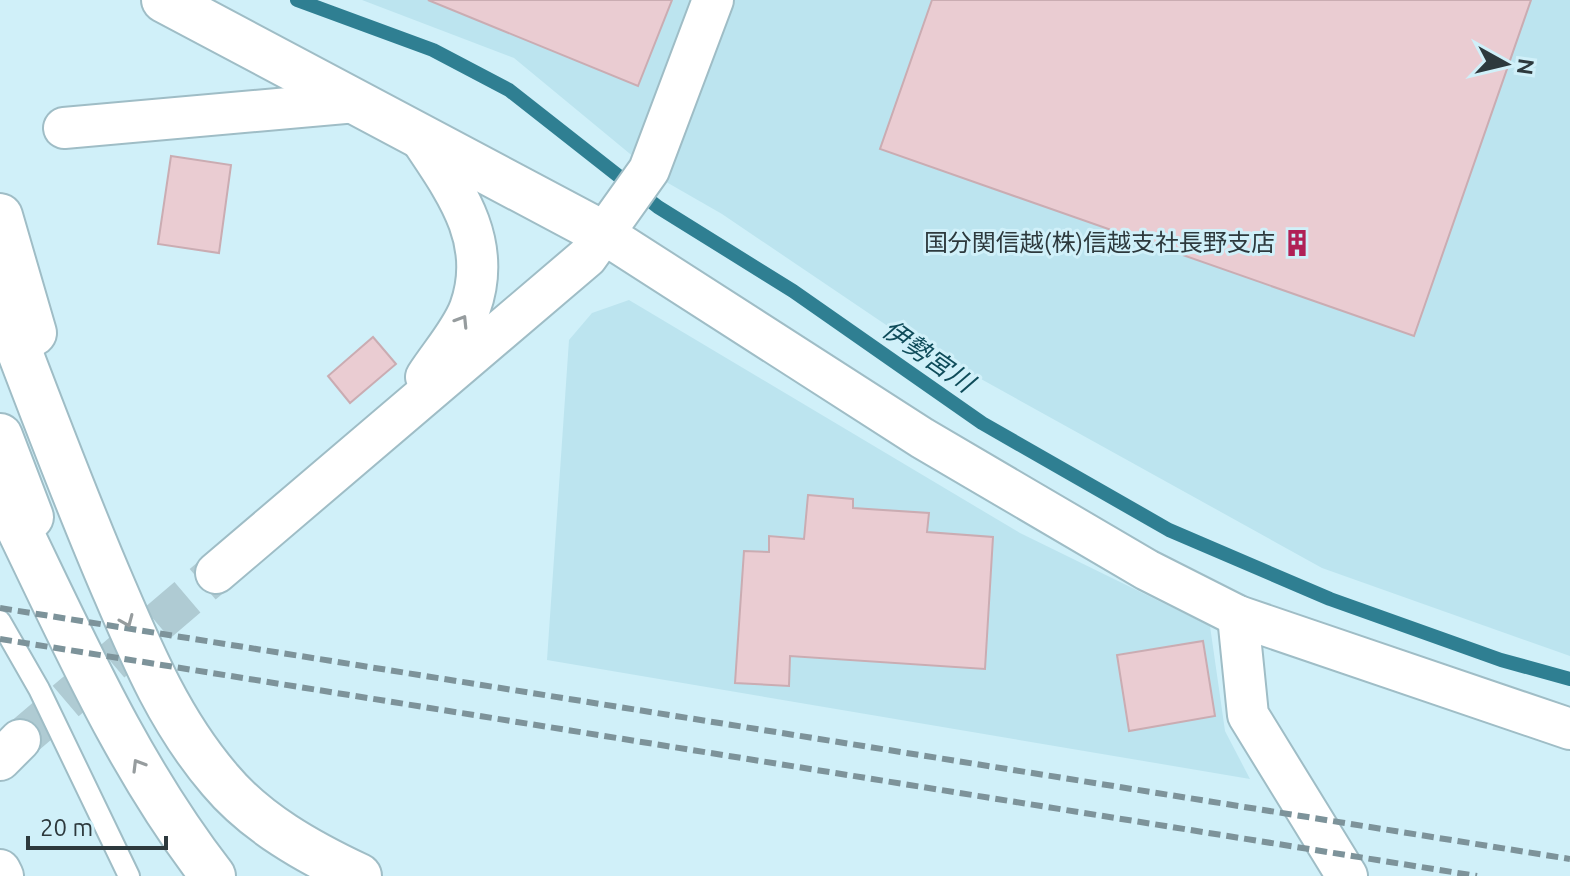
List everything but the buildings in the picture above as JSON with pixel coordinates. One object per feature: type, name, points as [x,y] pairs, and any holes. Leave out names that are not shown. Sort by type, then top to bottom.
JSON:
[{"type":"main road","points":[[164,0],[419,136],[616,220]]},
{"type":"main road","points":[[0,216],[97,549]]},
{"type":"main road","points":[[0,300],[97,549],[153,681],[182,732],[221,782],[267,823],[319,857],[359,876]]},
{"type":"main road","points":[[0,436],[90,672]]},
{"type":"main road","points":[[0,490],[116,727],[152,789],[213,876]]},
{"type":"street","points":[[216,573],[587,257],[649,170],[713,0]]},
{"type":"street","points":[[64,128],[356,102]]},
{"type":"street","points":[[404,410],[469,310],[478,273],[475,234],[461,200],[419,136]]},
{"type":"street","points":[[616,220],[922,438],[1147,570],[1238,616],[1570,729]]},
{"type":"street","points":[[1238,616],[1248,715],[1347,876]]},
{"type":"street","points":[[0,870],[3,876]]},
{"type":"lane","points":[[0,621],[39,689],[129,876]]},
{"type":"shaded area","points":[[362,0],[697,0],[635,158],[514,58]]},
{"type":"shaded area","points":[[730,0],[1570,0],[1570,656],[1322,568],[898,333],[722,214],[661,179]]},
{"type":"shaded area","points":[[629,300],[1020,533],[1210,626],[1225,731],[1250,779],[547,660],[569,340],[592,313]]},
{"type":"waterway","name":"伊勢宮川","points":[[297,0],[433,50],[509,90],[658,207],[793,291],[982,423],[1169,530],[1330,599],[1501,660],[1570,679]]},
{"type":"tunnel","points":[[20,740],[216,573]]},
{"type":"railway","points":[[0,608],[1570,859]]},
{"type":"railway","points":[[0,639],[1477,876]]},
{"type":"place","name":"国分関信越(株)信越支社長野支店","points":[[1297,243]]}]
